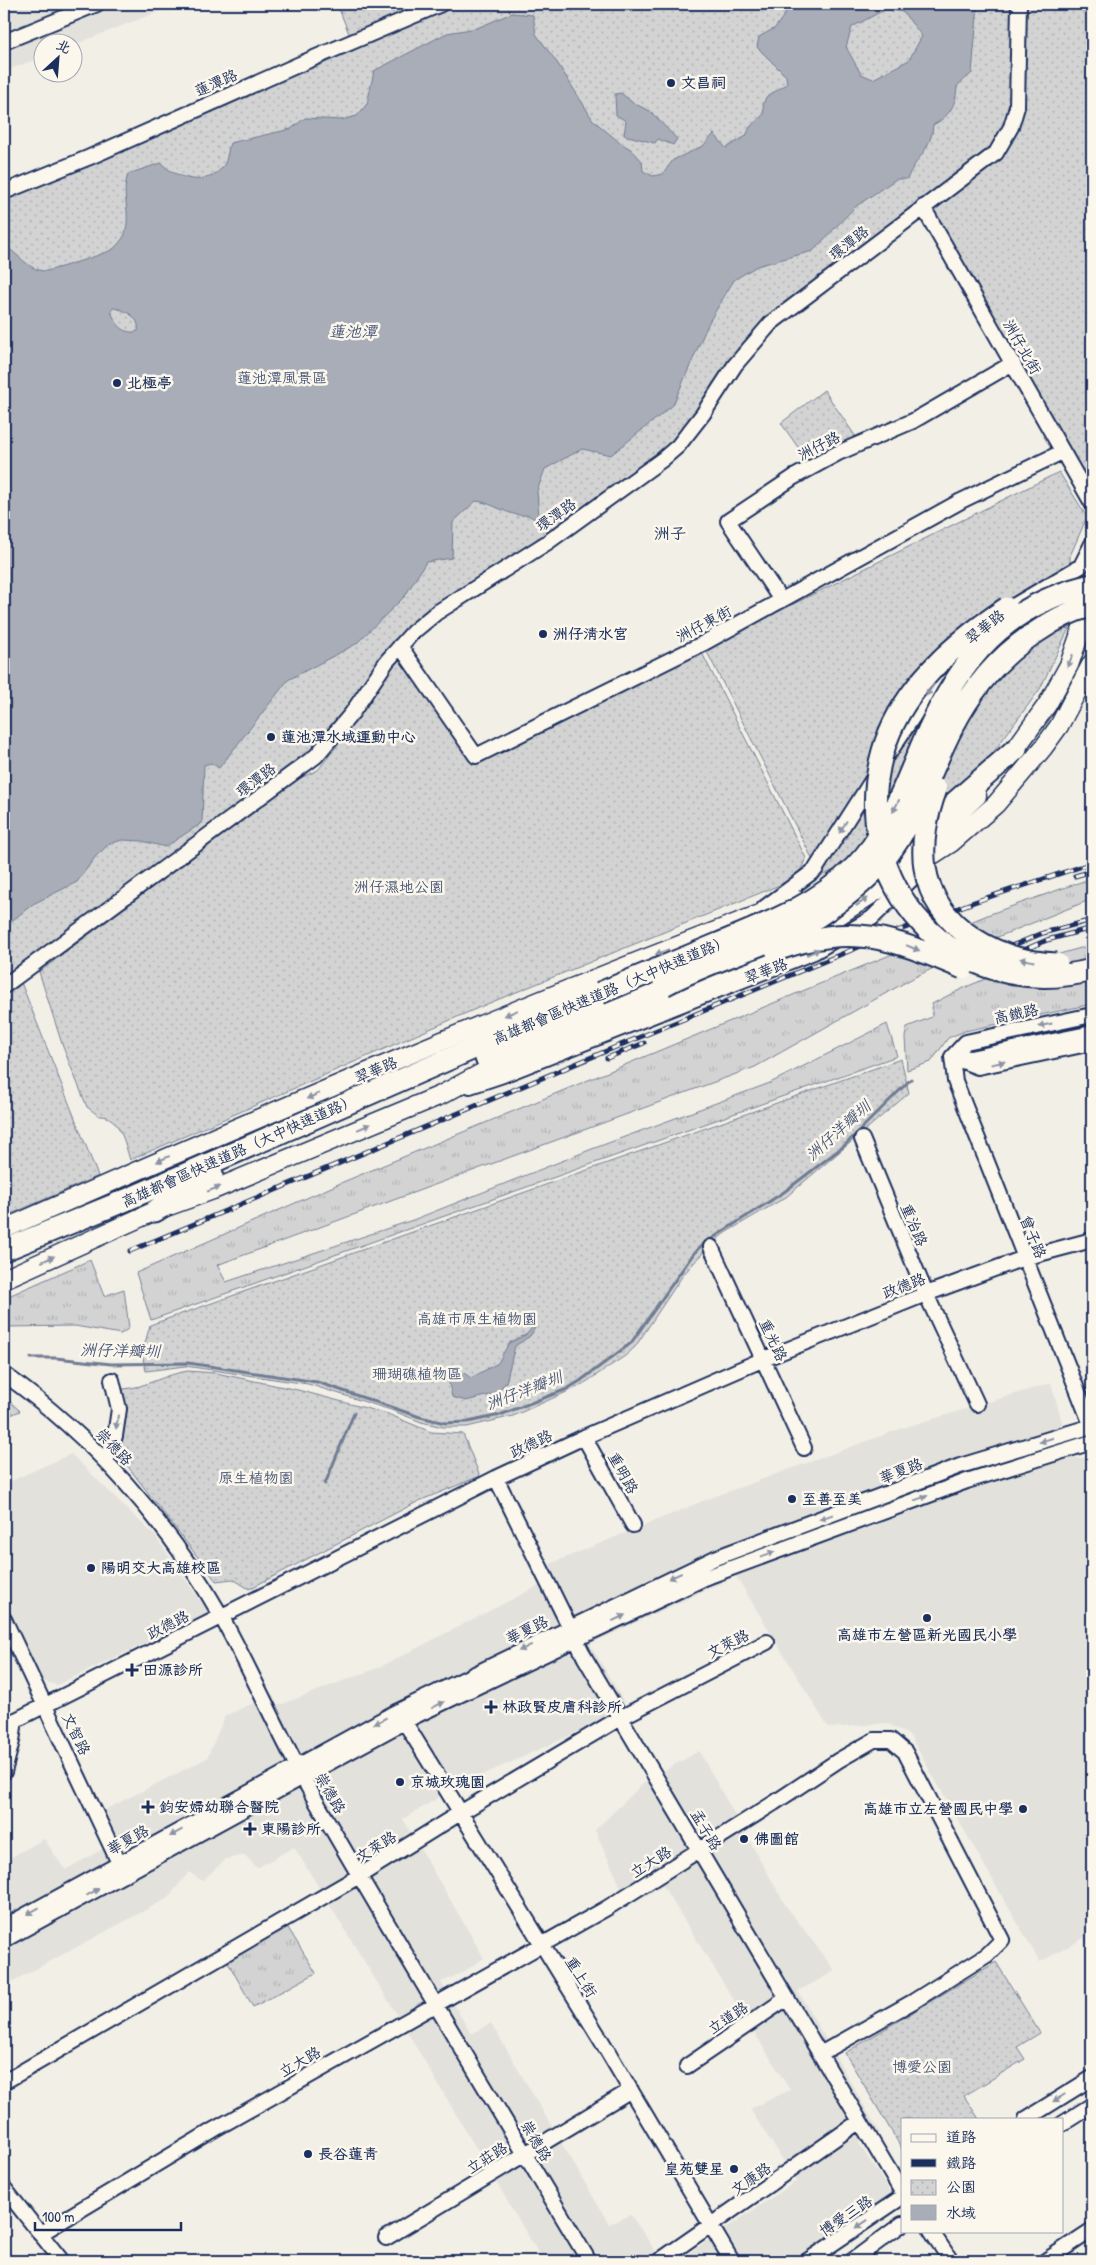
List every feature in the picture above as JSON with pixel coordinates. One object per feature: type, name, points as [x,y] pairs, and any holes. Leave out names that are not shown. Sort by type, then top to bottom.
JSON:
[{"type":"highway","points":[[1087,570],[1022,599],[979,626],[933,668],[908,700],[894,725],[884,750],[875,796],[877,832],[881,854],[890,875],[913,914],[944,944],[978,963],[1026,976],[1076,974],[1092,970]]},
{"type":"highway","name":"高雄都會區快速道路（大中快速道路）","points":[[4,1250],[126,1200],[600,993],[777,920],[810,903],[836,885],[875,844],[900,798],[924,738],[947,691],[962,667],[1000,628],[1026,610],[1058,595],[1092,585]]},
{"type":"highway","points":[[1016,749],[951,806],[945,809],[931,805],[920,797],[918,786],[924,766],[945,716],[965,684],[981,665],[1021,629],[1050,611],[1092,596]]},
{"type":"highway","name":"高雄都會區快速道路（大中快速道路）","points":[[155,1211],[210,1175],[246,1158],[664,985],[694,969],[786,934],[838,904],[873,872],[896,844],[910,819],[954,725],[986,677],[1025,638],[1054,620],[1092,606]]},
{"type":"highway","points":[[968,703],[961,728],[934,794],[925,836],[925,868],[936,899],[954,923],[967,934],[1000,953],[1050,964],[1092,960]]},
{"type":"highway","points":[[664,985],[694,978],[792,944],[828,935],[865,935],[904,944],[970,971],[1020,982],[1048,985],[1092,978]]},
{"type":"main road","name":"翠華路","points":[[4,1229],[217,1136],[595,978],[896,861],[947,824],[981,793],[1016,749],[1047,706],[1069,665],[1092,596]]},
{"type":"main road","name":"翠華路","points":[[4,1278],[155,1211],[213,1190],[441,1095],[493,1067],[776,956],[951,843],[996,804],[1043,748],[1076,696],[1092,663]]},
{"type":"street","points":[[4,42],[97,4]]},
{"type":"street","name":"蓮潭路","points":[[5,188],[441,4]]},
{"type":"street","name":"環潭路","points":[[4,986],[316,756],[352,713],[370,684],[400,646],[436,613],[548,542],[663,459],[678,446],[703,414],[735,365],[771,323],[996,153],[1011,127],[1017,107],[1019,4]]},
{"type":"street","name":"洲仔北街","points":[[923,207],[1092,504]]},
{"type":"street","name":"洲仔路","points":[[781,600],[728,521],[794,477],[838,454],[913,421],[1013,363]]},
{"type":"street","name":"洲仔東街","points":[[400,646],[476,756],[702,644],[961,501],[1062,452]]},
{"type":"street","points":[[1092,544],[1087,570],[1081,584],[1092,596]]},
{"type":"street","name":"翠華路","points":[[750,917],[815,870],[930,690],[966,640],[1006,610],[1087,570]]},
{"type":"street","name":"高鐵路","points":[[952,1056],[966,1042],[1092,1015]]},
{"type":"street","points":[[952,1056],[970,1058],[1092,1032]]},
{"type":"street","points":[[952,1056],[978,1067],[1092,1044]]},
{"type":"street","name":"曾子路","points":[[952,1056],[954,1081],[1092,1426]]},
{"type":"street","name":"重治路","points":[[862,1138],[926,1294],[977,1404]]},
{"type":"street","name":"政德路","points":[[10,1723],[496,1478],[584,1437],[764,1359],[926,1294],[1024,1258],[1092,1240]]},
{"type":"street","name":"重光路","points":[[711,1247],[804,1448]]},
{"type":"street","name":"崇德路","points":[[4,1374],[37,1398],[106,1462],[162,1526],[221,1617],[299,1772],[588,2261]]},
{"type":"street","points":[[106,1462],[115,1436],[118,1410],[112,1380]]},
{"type":"street","name":"華夏路","points":[[4,1927],[119,1863],[299,1772],[402,1717],[572,1633],[714,1558],[960,1466],[1092,1426]]},
{"type":"street","name":"重明路","points":[[584,1437],[632,1525]]},
{"type":"street","name":"華夏路","points":[[572,1633],[721,1571],[887,1510],[967,1481],[1092,1442]]},
{"type":"street","name":"孟子路","points":[[496,1478],[572,1633],[620,1718],[901,2190]]},
{"type":"street","points":[[882,1496],[887,1510]]},
{"type":"street","name":"文智路","points":[[4,1619],[119,1863]]},
{"type":"street","name":"文萊路","points":[[4,2082],[360,1876],[460,1812],[620,1718],[768,1642]]},
{"type":"street","name":"重上街","points":[[402,1717],[631,2090],[732,2261]]},
{"type":"street","points":[[4,1772],[12,1742],[10,1723]]},
{"type":"street","name":"立大路","points":[[40,2234],[215,2129],[607,1908],[700,1851],[839,1760],[874,1740],[891,1740],[905,1752],[1002,1940],[987,1954],[914,2001],[820,2054]]},
{"type":"street","name":"華夏路","points":[[4,1940],[299,1772]]},
{"type":"street","name":"立道路","points":[[687,2066],[787,1998]]},
{"type":"street","points":[[1028,2118],[1092,2078]]},
{"type":"street","name":"立莊路","points":[[386,2238],[631,2090]]},
{"type":"street","points":[[1064,2123],[1092,2105]]},
{"type":"street","name":"文康路","points":[[659,2261],[713,2226],[860,2121]]},
{"type":"street","points":[[4,2188],[62,2261]]},
{"type":"street","name":"博愛三路","points":[[808,2261],[901,2198]]},
{"type":"street","points":[[852,2261],[901,2225]]},
{"type":"street","points":[[1045,2261],[1092,2230]]},
{"type":"street","points":[[932,2232],[951,2261]]},
{"type":"shaded area","points":[[4,4],[178,4],[82,41],[82,32],[32,32],[32,61],[8,70]]},
{"type":"shaded area","points":[[1051,1383],[1072,1458],[1087,1458],[1092,1467],[1092,1952],[1084,1938],[1040,1962],[910,1736],[887,1723],[830,1728],[736,1576],[590,1644],[628,1709],[456,1787],[403,1819],[484,1958],[462,1973],[441,1982],[471,2034],[491,2023],[609,2224],[631,2215],[662,2261],[543,2261],[399,2018],[294,1847],[257,1868],[245,1855],[226,1859],[202,1881],[189,1872],[168,1898],[4,1986],[4,1861],[44,1839],[65,1870],[103,1849],[91,1817],[207,1758],[225,1716],[273,1694],[277,1706],[380,1667],[540,1585],[533,1571],[708,1499],[900,1429]]},
{"type":"shaded area","name":"陽明交大高雄校區","points":[[71,1454],[155,1536],[209,1613],[57,1685],[38,1680],[4,1601],[4,1484]]},
{"type":"shaded area","points":[[699,1751],[786,1906],[835,1971],[798,1991],[880,2133],[858,2142],[899,2206],[819,2261],[677,2261],[797,2181],[750,2109],[790,2090],[663,1886],[629,1905],[595,1830],[646,1781]]},
{"type":"green space","points":[[337,4],[425,4],[350,36]]},
{"type":"green space","name":"蓮池潭","points":[[450,4],[1076,4],[1092,21],[1092,467],[1080,470],[924,198],[781,310],[683,431],[651,461],[414,623],[339,720],[309,754],[16,970],[98,1176],[4,1217],[4,196]]},
{"type":"green space","points":[[824,390],[858,440],[809,463],[781,423]]},
{"type":"green space","points":[[1059,472],[1087,517],[1070,556],[1071,624],[1040,689],[986,762],[904,837],[821,876],[705,648]]},
{"type":"green space","name":"洲仔濕地公園","points":[[701,651],[806,858],[797,878],[487,1004],[130,1160],[124,1139],[117,1125],[112,1120],[99,1116],[87,1107],[63,1047],[39,972],[296,780],[318,770],[340,742],[399,656],[473,765]]},
{"type":"green space","points":[[1092,878],[1092,899],[995,938],[913,978],[755,1067],[217,1265],[226,1282],[413,1220],[592,1149],[770,1083],[887,1024],[897,1056],[151,1320],[136,1273],[343,1182],[817,985],[990,914]]},
{"type":"green space","points":[[1092,945],[1092,1004],[965,1031],[948,1038],[931,1062],[907,1070],[905,1037],[907,1027],[932,1017],[932,1004],[990,977],[1051,956]]},
{"type":"green space","name":"高雄市原生植物園","points":[[901,1059],[909,1093],[786,1197],[725,1233],[710,1245],[683,1275],[635,1347],[625,1356],[580,1386],[513,1416],[467,1427],[443,1427],[421,1422],[391,1410],[308,1384],[185,1366],[146,1371],[142,1354],[150,1325]]},
{"type":"green space","points":[[90,1260],[104,1296],[124,1289],[129,1328],[121,1334],[75,1326],[4,1327],[4,1298]]},
{"type":"green space","name":"原生植物園","points":[[188,1371],[216,1373],[298,1390],[388,1414],[431,1432],[463,1434],[480,1476],[419,1501],[249,1589],[233,1579],[216,1581],[116,1451],[124,1421],[123,1389]]},
{"type":"green space","points":[[4,1396],[20,1411],[4,1418]]},
{"type":"green space","points":[[285,1923],[316,1973],[253,2007],[225,1957]]},
{"type":"green space","name":"博愛公園","points":[[996,1962],[1040,2033],[1017,2047],[1025,2059],[964,2096],[978,2118],[901,2118],[901,2147],[845,2053]]},
{"type":"water","name":"蓮池潭","points":[[792,4],[978,4],[972,73],[957,86],[955,99],[948,114],[933,125],[927,147],[907,179],[896,179],[855,207],[813,251],[757,266],[734,280],[709,322],[673,405],[611,455],[582,449],[545,469],[537,491],[539,517],[535,519],[528,515],[514,514],[476,501],[453,522],[452,558],[426,562],[405,596],[356,644],[288,680],[219,768],[211,763],[204,765],[202,823],[165,847],[142,841],[122,840],[109,844],[96,856],[77,882],[33,904],[4,927],[4,246],[34,268],[46,271],[109,251],[118,244],[125,234],[127,218],[125,190],[128,174],[161,163],[167,169],[183,177],[191,179],[207,178],[223,167],[230,143],[291,129],[305,118],[341,120],[357,116],[367,104],[374,71],[447,33],[477,28],[512,13],[533,15],[536,34],[558,64],[593,120],[619,142],[632,150],[642,161],[643,171],[653,176],[663,174],[673,160],[703,146],[714,134],[726,148],[746,136],[750,127],[764,114],[763,105],[766,97],[787,84],[786,76],[757,47],[759,37],[775,28]],"holes":[[[886,9],[903,12],[922,36],[909,60],[873,79],[861,74],[846,47],[852,27]],[[113,308],[122,310],[135,318],[138,331],[128,332],[124,330],[113,316],[111,311]]]},
{"type":"water","points":[[621,93],[633,103],[650,111],[677,139],[673,145],[658,139],[655,143],[624,135],[626,121],[616,115],[615,94]]},
{"type":"water","points":[[534,1325],[535,1328],[530,1336],[515,1346],[506,1382],[497,1393],[466,1401],[452,1397],[449,1383],[453,1376],[464,1373],[471,1378],[498,1363],[509,1343],[527,1334]]},
{"type":"waterway","name":"洲仔洋瓣圳","points":[[977,1049],[1092,1025]]},
{"type":"waterway","name":"洲仔洋瓣圳","points":[[31,1358],[56,1358],[111,1364],[188,1363],[317,1382],[420,1417],[445,1423],[468,1422],[500,1415],[567,1389],[631,1343],[694,1253],[702,1245],[784,1192],[844,1146],[911,1079]]},
{"type":"waterway","points":[[325,1484],[354,1413]]},
{"type":"railway","points":[[130,1251],[900,930],[974,902],[1092,863]]},
{"type":"railway","points":[[1075,876],[1092,871]]},
{"type":"railway","points":[[975,961],[1043,933],[1092,920]]},
{"type":"railway","points":[[980,969],[1047,940],[1092,928]]},
{"type":"railway","points":[[607,1058],[644,1043]]},
{"type":"place","name":"文昌祠","points":[[671,83]]},
{"type":"place","name":"北極亭","points":[[117,383]]},
{"type":"place","name":"洲仔清水宮","points":[[543,634]]},
{"type":"place","name":"蓮池潭水域運動中心","points":[[271,737]]},
{"type":"place","name":"至善至美","points":[[792,1499]]},
{"type":"place","name":"陽明交大高雄校區","points":[[91,1568]]},
{"type":"place","name":"高雄市左營區新光國民小學","points":[[927,1618]]},
{"type":"place","name":"田源診所","points":[[132,1670]]},
{"type":"place","name":"林政賢皮膚科診所","points":[[491,1707]]},
{"type":"place","name":"京城玫瑰園","points":[[400,1782]]},
{"type":"place","name":"鈞安婦幼聯合醫院","points":[[148,1807]]},
{"type":"place","name":"高雄市立左營國民中學","points":[[1023,1809]]},
{"type":"place","name":"東陽診所","points":[[250,1829]]},
{"type":"place","name":"佛圖館","points":[[744,1839]]},
{"type":"place","name":"長谷蓮青","points":[[308,2154]]},
{"type":"place","name":"皇苑雙星","points":[[734,2169]]},
{"type":"district","name":"洲子","points":[[670,533]]},
{"type":"park label","name":"蓮池潭風景區","points":[[282,378]]},
{"type":"park label","name":"珊瑚礁植物區","points":[[417,1374]]}]
